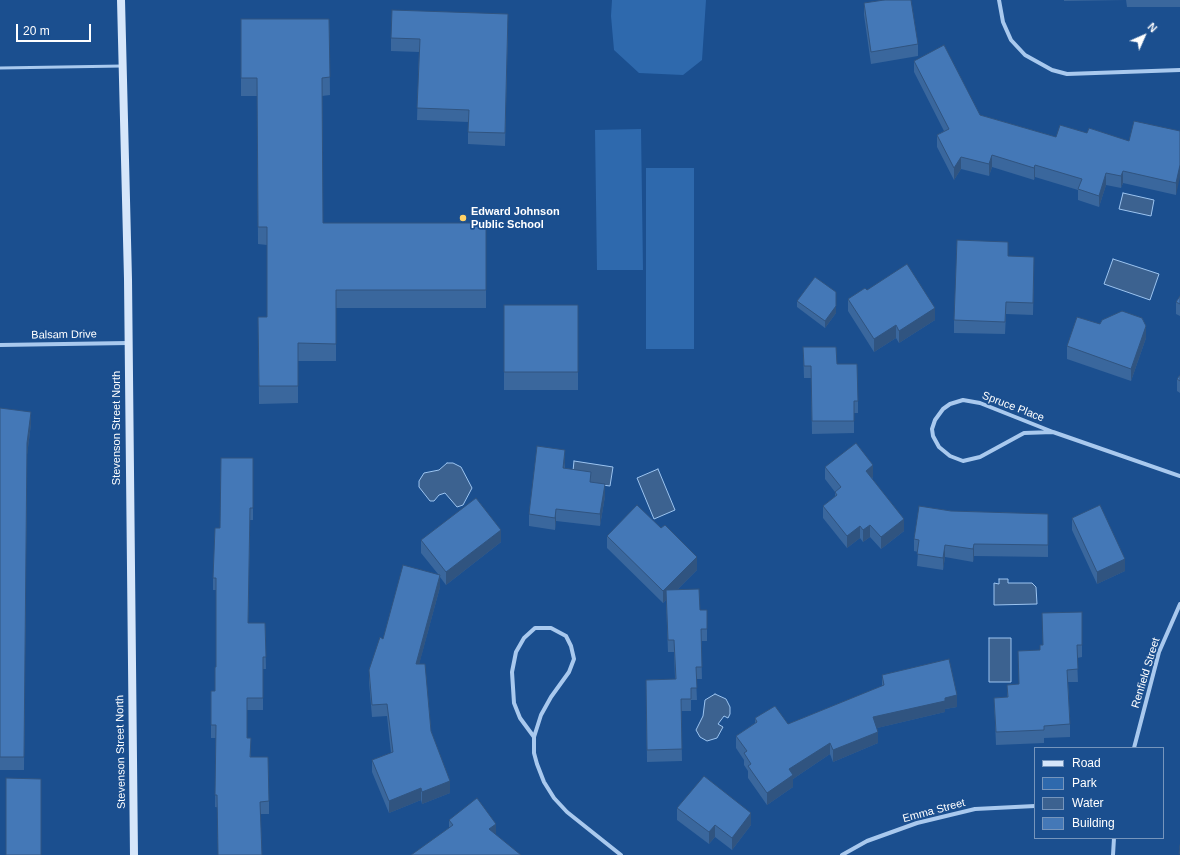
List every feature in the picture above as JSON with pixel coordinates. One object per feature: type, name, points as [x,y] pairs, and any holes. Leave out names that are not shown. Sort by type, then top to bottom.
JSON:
[{"type":"main road","name":"Stevenson Street North","points":[[121,0],[128,343],[134,855]]},
{"type":"street","points":[[998,0],[1003,22],[1011,40],[1025,55],[1052,70],[1067,74],[1180,70]]},
{"type":"street","name":"Balsam Drive","points":[[0,345],[128,343]]},
{"type":"street","name":"Spruce Place","points":[[1053,432],[1024,433],[980,457],[963,461],[950,456],[939,447],[933,436],[932,429],[935,420],[943,409],[963,400],[980,402],[1053,432],[1180,476]]},
{"type":"street","name":"Renfield Street","points":[[1134,747],[1159,652],[1180,604]]},
{"type":"street","points":[[534,737],[520,718],[514,703],[512,672],[516,652],[524,638],[535,628],[551,628],[566,636],[571,646],[574,659],[569,672],[551,697],[541,715],[534,737],[534,754],[537,764],[544,782],[554,798],[581,824],[621,855]]},
{"type":"street","name":"Emma Street","points":[[842,855],[867,841],[917,823],[975,809],[1034,806]]},
{"type":"street","points":[[1113,855],[1114,839]]},
{"type":"lane","points":[[0,68],[123,66]]},
{"type":"green space","points":[[612,0],[706,0],[702,60],[683,75],[639,73],[614,50],[611,16]]},
{"type":"green space","points":[[641,129],[643,270],[597,270],[595,130]]},
{"type":"green space","points":[[646,168],[694,168],[694,349],[646,349]]},
{"type":"water","points":[[1123,193],[1154,200],[1151,216],[1119,209]]},
{"type":"water","points":[[1113,259],[1159,274],[1150,300],[1104,284]]},
{"type":"water","points":[[574,461],[613,467],[610,486],[572,481]]},
{"type":"water","points":[[447,463],[453,463],[461,467],[472,488],[463,505],[457,507],[445,493],[439,495],[434,501],[430,501],[419,487],[419,481],[424,473],[439,470]]},
{"type":"water","points":[[658,469],[675,510],[654,519],[637,478]]},
{"type":"water","points":[[999,579],[1008,579],[1008,583],[1032,583],[1036,587],[1037,604],[994,605],[994,583],[999,584]]},
{"type":"water","points":[[989,638],[1011,638],[1011,682],[989,682]]},
{"type":"water","points":[[715,694],[726,699],[730,707],[730,714],[728,718],[724,716],[718,724],[723,727],[717,738],[707,741],[700,737],[696,730],[703,716],[705,700]]},
{"type":"building","points":[[884,0],[911,0],[918,44],[871,52],[864,3]]},
{"type":"building","points":[[392,10],[508,14],[505,133],[468,132],[469,110],[417,108],[420,39],[391,38]]},
{"type":"building","points":[[241,19],[329,19],[330,77],[322,78],[323,223],[486,223],[486,290],[336,290],[336,344],[298,343],[298,386],[259,386],[258,317],[267,317],[267,227],[258,227],[257,78],[241,78]]},
{"type":"building","points":[[944,45],[980,115],[1056,137],[1060,125],[1087,133],[1089,128],[1129,141],[1134,121],[1180,131],[1180,165],[1176,183],[1123,171],[1121,176],[1106,173],[1099,196],[1078,189],[1082,179],[1035,165],[1034,168],[992,155],[989,164],[961,157],[954,168],[937,135],[949,129],[914,61]]},
{"type":"building","points":[[957,240],[1008,242],[1008,256],[1034,257],[1033,303],[1006,302],[1005,322],[954,320]]},
{"type":"building","points":[[907,264],[935,308],[899,331],[896,325],[874,339],[848,299],[865,288],[867,290]]},
{"type":"building","points":[[815,277],[836,292],[836,306],[825,321],[797,301]]},
{"type":"building","points":[[1180,296],[1180,304],[1176,302]]},
{"type":"building","points":[[504,305],[578,305],[578,372],[504,372]]},
{"type":"building","points":[[1122,311],[1142,318],[1146,326],[1131,369],[1067,346],[1077,317],[1100,324],[1102,320]]},
{"type":"building","points":[[803,347],[836,347],[837,364],[857,364],[858,401],[854,401],[854,421],[812,421],[811,366],[804,366]]},
{"type":"building","points":[[0,408],[31,412],[27,443],[24,757],[0,757]]},
{"type":"building","points":[[856,443],[873,465],[866,471],[904,519],[881,537],[870,525],[863,530],[860,526],[847,536],[823,506],[837,495],[835,492],[841,487],[825,467]]},
{"type":"building","points":[[537,446],[565,450],[563,468],[591,472],[590,482],[605,484],[600,514],[556,509],[555,518],[529,514]]},
{"type":"building","points":[[221,458],[253,458],[253,508],[250,508],[248,623],[265,623],[266,657],[263,657],[263,698],[247,698],[247,738],[251,738],[250,757],[268,757],[269,801],[260,802],[262,855],[218,855],[217,795],[215,795],[216,725],[211,725],[211,691],[215,691],[216,578],[213,578],[215,528],[220,528]]},
{"type":"building","points":[[476,498],[501,530],[446,572],[421,540]]},
{"type":"building","points":[[637,505],[661,528],[665,525],[697,557],[663,591],[607,536]]},
{"type":"building","points":[[1100,505],[1125,559],[1097,572],[1072,518]]},
{"type":"building","points":[[919,506],[951,511],[1048,514],[1048,545],[974,544],[973,549],[945,545],[943,558],[917,554],[919,540],[914,539]]},
{"type":"building","points":[[403,565],[440,575],[416,664],[425,664],[431,731],[450,781],[422,792],[421,788],[389,801],[372,760],[393,752],[387,704],[372,705],[369,670],[380,637],[383,639]]},
{"type":"building","points":[[699,589],[700,610],[707,610],[707,629],[701,629],[702,667],[696,667],[697,688],[691,688],[691,699],[681,699],[682,749],[647,750],[646,680],[676,679],[674,640],[668,640],[666,590]]},
{"type":"building","points":[[1082,612],[1082,645],[1077,645],[1078,669],[1067,670],[1070,724],[1044,726],[1044,730],[996,732],[994,698],[1008,697],[1007,685],[1019,684],[1018,651],[1040,650],[1040,645],[1043,645],[1042,613]]},
{"type":"building","points":[[949,659],[957,695],[945,698],[945,701],[873,717],[878,732],[833,750],[830,743],[789,769],[793,775],[767,793],[748,766],[751,764],[744,753],[747,751],[736,736],[757,722],[755,718],[775,706],[788,724],[884,685],[882,675]]},
{"type":"building","points":[[704,776],[751,813],[732,838],[715,825],[709,832],[677,808]]},
{"type":"building","points":[[6,778],[41,779],[41,855],[6,855]]},
{"type":"building","points":[[477,798],[496,824],[489,829],[521,855],[411,855],[453,825],[449,820]]},
{"type":"place","name":"Edward Johnson Public School","points":[[463,218]]}]
